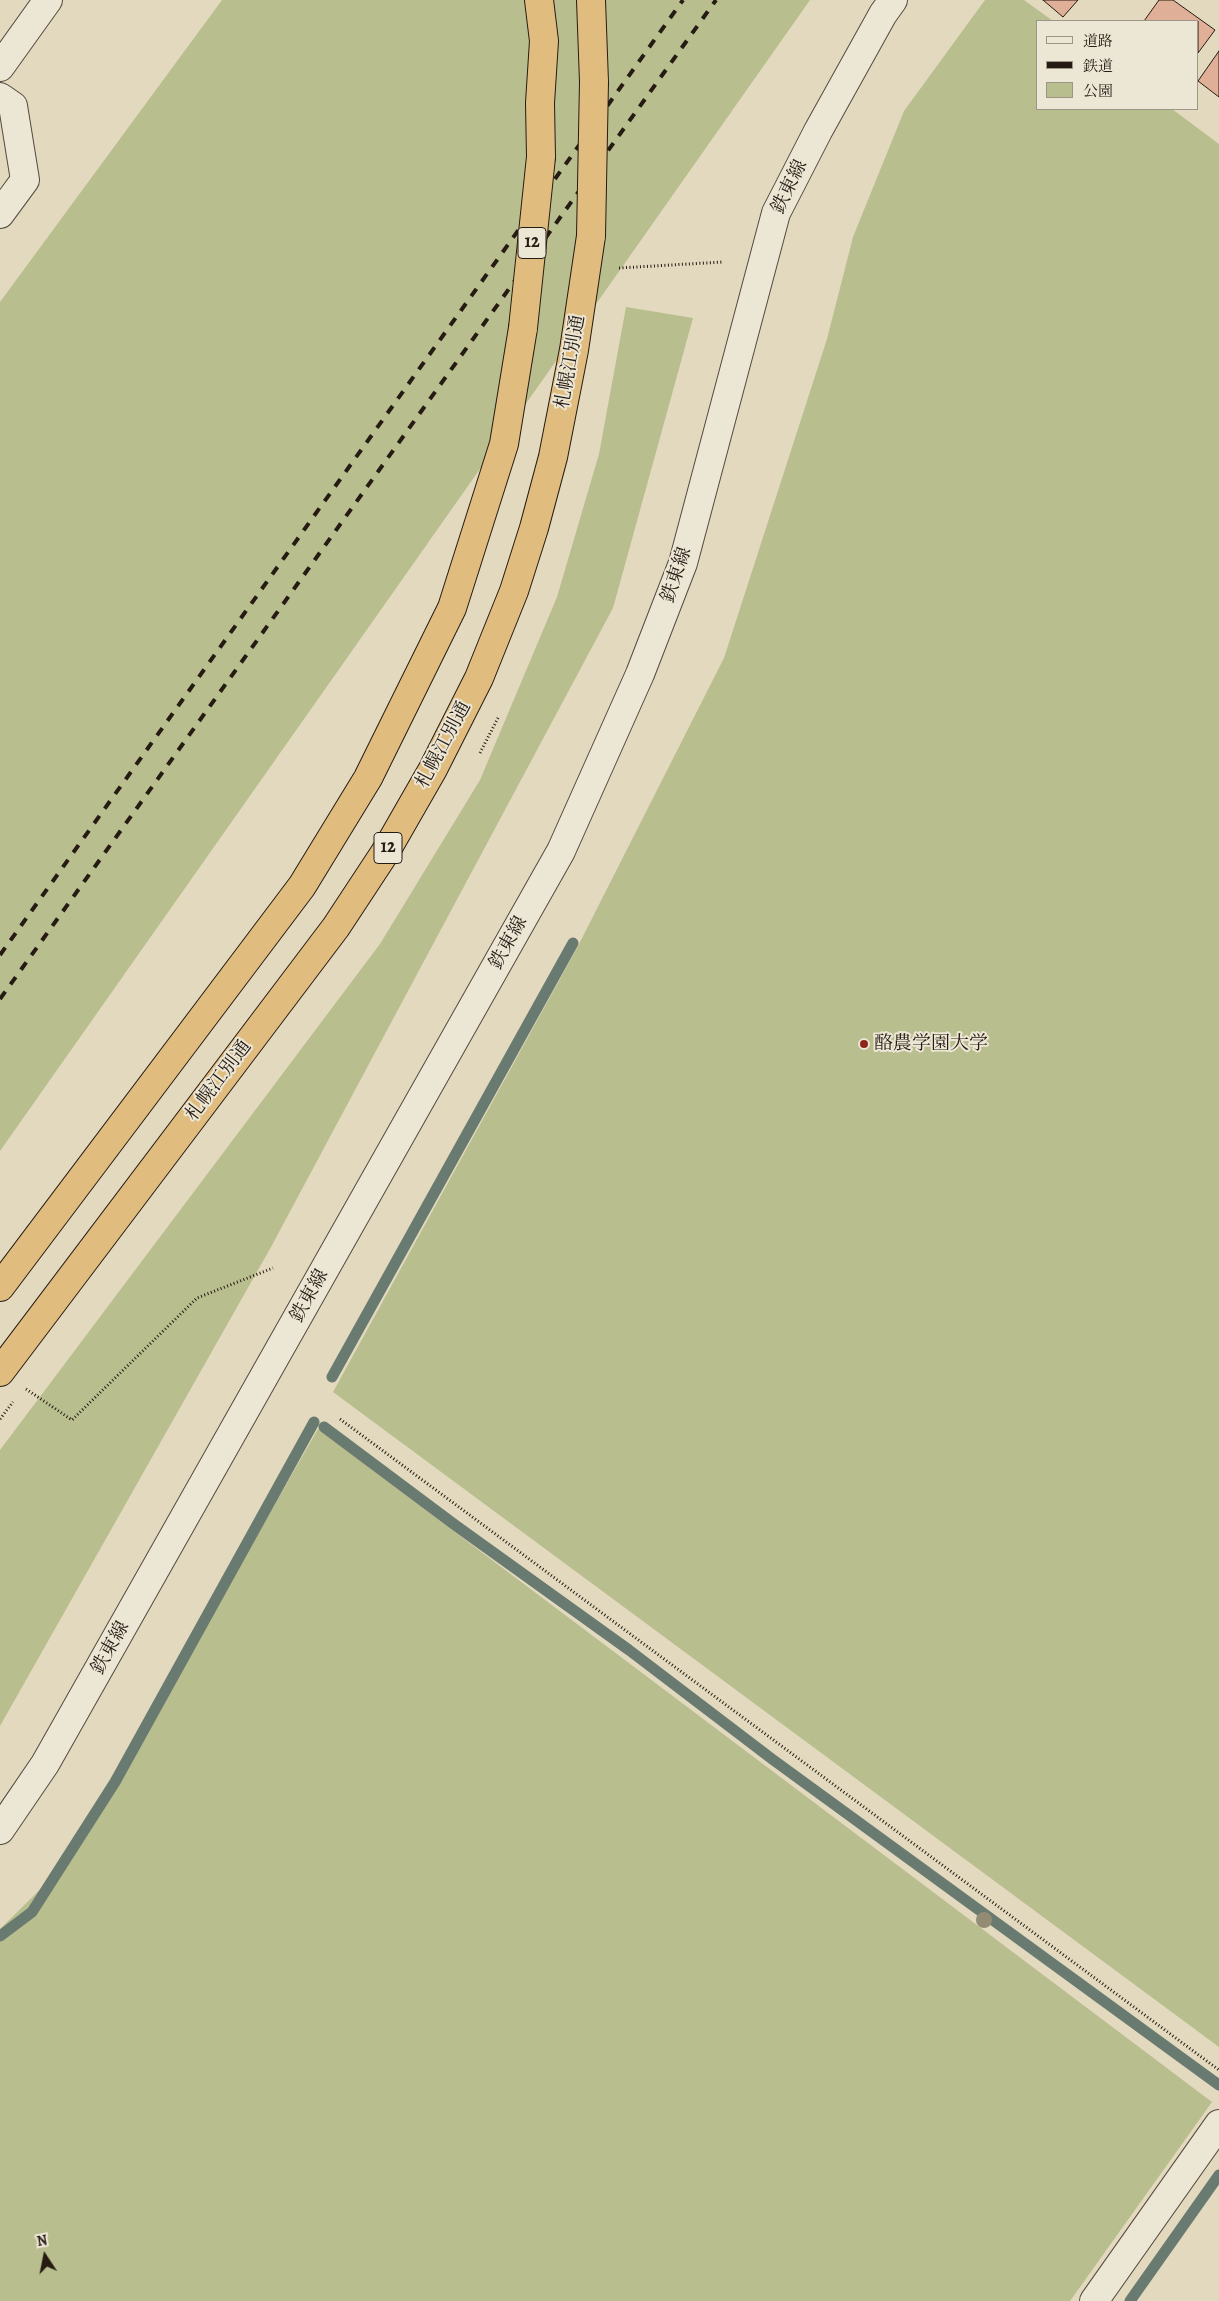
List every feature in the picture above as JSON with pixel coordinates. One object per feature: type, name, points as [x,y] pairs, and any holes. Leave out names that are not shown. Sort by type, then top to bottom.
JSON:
[{"type":"highway","name":"12","points":[[0,1288],[302,886],[368,778],[452,608],[504,444],[523,328],[541,157],[540,103],[544,41],[539,0]]},
{"type":"highway","name":"札幌江別通","points":[[0,1372],[336,926],[386,851],[433,769],[479,678],[514,591],[534,528],[553,457],[574,350],[591,236],[594,82],[591,0]]},
{"type":"street","points":[[0,67],[48,0]]},
{"type":"street","name":"鉄東線","points":[[0,1830],[45,1764],[561,852],[640,674],[683,563],[776,213],[818,131],[883,14],[893,0]]},
{"type":"street","points":[[0,97],[13,106],[24,180],[0,214]]},
{"type":"street","points":[[1094,2301],[1219,2124]]},
{"type":"path","points":[[618,268],[723,262]]},
{"type":"path","points":[[24,1388],[72,1420],[197,1298],[273,1268]]},
{"type":"path","points":[[340,1419],[1219,2070]]},
{"type":"green space","points":[[222,0],[810,0],[0,1151],[0,302]]},
{"type":"green space","points":[[985,0],[1024,0],[1052,20],[1036,20],[1036,110],[1173,110],[1219,144],[1219,2047],[333,1392],[577,948],[724,658],[827,339],[853,237],[904,111]]},
{"type":"green space","points":[[626,307],[693,318],[613,608],[271,1247],[0,1726],[0,1450],[380,944],[480,780],[557,597],[599,454]]},
{"type":"green space","points":[[318,1429],[1212,2102],[1070,2301],[0,2301],[0,1929],[72,1858]]},
{"type":"building","points":[[1043,0],[1078,0],[1063,17]]},
{"type":"building","points":[[1159,0],[1173,0],[1215,30],[1199,52],[1199,20],[1145,20]]},
{"type":"building","points":[[1219,51],[1219,97],[1199,82]]},
{"type":"waterway","points":[[332,1377],[573,943]]},
{"type":"waterway","points":[[0,1936],[32,1912],[115,1782],[314,1422]]},
{"type":"waterway","points":[[324,1427],[455,1525],[629,1650],[772,1759],[1219,2085]]},
{"type":"waterway","points":[[1130,2301],[1219,2175]]},
{"type":"railway","points":[[0,955],[683,0]]},
{"type":"railway","points":[[0,999],[716,0]]},
{"type":"place","name":"酪農学園大学","points":[[864,1044]]}]
